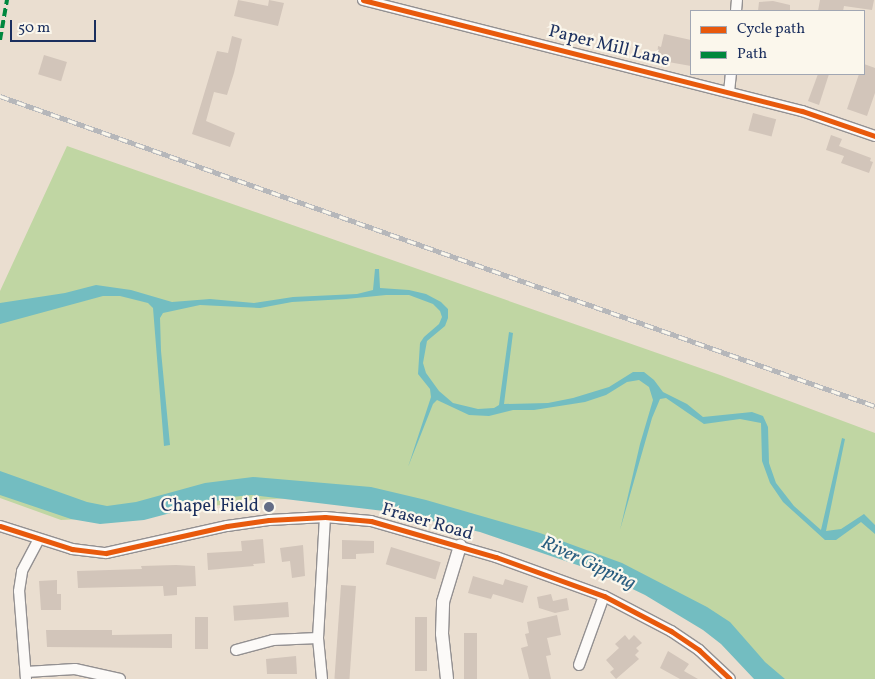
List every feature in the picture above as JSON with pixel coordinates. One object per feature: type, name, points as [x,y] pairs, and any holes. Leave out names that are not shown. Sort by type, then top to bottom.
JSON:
[{"type":"street","name":"Paper Mill Lane","points":[[363,0],[802,111],[875,136]]},
{"type":"street","points":[[729,92],[731,75]]},
{"type":"street","points":[[322,679],[318,638],[325,517]]},
{"type":"street","name":"Fraser Road","points":[[0,526],[85,552],[106,553],[246,523],[325,517],[371,521],[460,546],[604,596],[671,631],[699,650],[730,679]]},
{"type":"street","points":[[39,539],[22,571],[19,591],[26,675],[75,669],[120,679]]},
{"type":"street","points":[[447,679],[442,634],[443,602],[460,546]]},
{"type":"street","points":[[579,665],[604,596]]},
{"type":"street","points":[[236,650],[273,640],[318,638]]},
{"type":"green space","points":[[67,146],[720,375],[875,433],[875,679],[776,679],[708,620],[557,549],[352,495],[252,500],[156,515],[61,520],[0,498],[0,291]]},
{"type":"water","points":[[375,269],[379,269],[380,288],[409,290],[426,294],[441,302],[448,309],[448,318],[445,326],[427,341],[423,363],[426,373],[439,391],[453,403],[478,409],[494,408],[499,405],[509,332],[513,333],[504,404],[548,403],[573,398],[609,387],[633,372],[644,372],[654,380],[663,392],[687,404],[703,417],[752,412],[763,416],[768,427],[769,463],[776,483],[794,506],[821,530],[842,438],[845,439],[826,531],[841,529],[864,514],[875,525],[875,534],[861,522],[836,540],[825,540],[783,502],[770,483],[762,461],[761,423],[740,419],[704,424],[666,398],[660,399],[652,418],[620,530],[640,444],[653,400],[649,387],[639,380],[627,382],[606,395],[585,402],[534,410],[513,410],[489,416],[469,415],[437,400],[433,404],[408,467],[431,397],[430,389],[418,374],[420,343],[439,324],[442,317],[440,311],[433,304],[409,295],[292,302],[260,308],[200,305],[163,313],[160,318],[161,351],[170,445],[164,446],[153,308],[148,303],[120,296],[103,296],[0,324],[0,303],[65,293],[96,285],[131,290],[172,302],[210,299],[254,303],[293,297],[357,294],[373,290]]},
{"type":"water","name":"River Gipping","points":[[0,471],[87,502],[107,506],[136,502],[205,483],[253,477],[371,487],[426,500],[540,533],[622,563],[707,607],[730,622],[765,662],[785,679],[754,679],[721,644],[703,630],[645,595],[595,571],[480,532],[392,512],[252,495],[231,497],[144,520],[100,524],[71,519],[0,495]]},
{"type":"building","points":[[238,0],[268,6],[269,0],[284,3],[278,26],[234,16]]},
{"type":"building","points":[[820,0],[874,0],[872,10],[844,6],[843,10],[818,10]]},
{"type":"building","points":[[773,1],[790,5],[790,10],[758,10],[759,2]]},
{"type":"building","points":[[664,34],[690,40],[690,66],[657,60],[658,46],[661,47]]},
{"type":"building","points":[[232,36],[242,39],[234,73],[227,95],[214,92],[206,121],[235,133],[230,147],[192,134],[217,51],[228,53]]},
{"type":"building","points":[[44,55],[67,62],[61,81],[38,74]]},
{"type":"building","points":[[865,64],[875,68],[875,93],[867,116],[847,109],[859,75],[865,75]]},
{"type":"building","points":[[818,75],[829,75],[819,105],[808,101]]},
{"type":"building","points":[[753,113],[776,119],[772,137],[748,130]]},
{"type":"building","points":[[831,135],[842,139],[839,146],[871,158],[870,161],[873,162],[869,173],[841,163],[844,156],[826,150]]},
{"type":"building","points":[[263,539],[265,563],[253,564],[254,566],[208,570],[207,553],[242,551],[241,541]]},
{"type":"building","points":[[342,540],[374,541],[374,553],[356,554],[356,559],[342,559]]},
{"type":"building","points":[[303,545],[305,576],[292,578],[290,561],[282,562],[280,548]]},
{"type":"building","points":[[391,547],[441,562],[435,579],[386,564]]},
{"type":"building","points":[[141,566],[195,566],[196,586],[177,587],[177,595],[164,596],[163,586],[78,588],[77,571],[142,569]]},
{"type":"building","points":[[473,576],[503,585],[505,579],[528,586],[523,603],[493,594],[491,599],[468,593]]},
{"type":"building","points":[[57,580],[57,594],[61,594],[61,610],[41,610],[39,581]]},
{"type":"building","points":[[341,585],[356,586],[349,679],[334,679]]},
{"type":"building","points":[[551,594],[553,601],[567,598],[569,610],[555,613],[539,608],[537,597]]},
{"type":"building","points":[[288,602],[289,617],[234,621],[233,606]]},
{"type":"building","points":[[557,615],[561,635],[547,638],[551,655],[546,656],[551,679],[529,679],[521,648],[528,646],[525,634],[529,633],[527,622]]},
{"type":"building","points":[[195,617],[208,617],[208,649],[195,649]]},
{"type":"building","points":[[415,617],[427,617],[427,671],[415,671]]},
{"type":"building","points":[[46,630],[112,630],[112,635],[172,634],[172,648],[47,647]]},
{"type":"building","points":[[464,633],[477,633],[477,679],[464,679]]},
{"type":"building","points":[[625,635],[629,640],[634,635],[642,643],[636,648],[639,651],[635,655],[639,659],[616,679],[610,672],[614,669],[606,660],[619,648],[615,644]]},
{"type":"building","points":[[668,651],[689,664],[684,671],[698,679],[680,679],[660,668]]},
{"type":"building","points":[[296,656],[297,674],[267,674],[266,659]]},
{"type":"railway","points":[[0,96],[875,406]]},
{"type":"marked path","points":[[0,40],[7,0]]},
{"type":"cycle path","points":[[363,0],[802,111],[875,136]]},
{"type":"cycle path","points":[[0,526],[72,549],[106,553],[227,526],[269,520],[325,517],[371,521],[496,557],[604,596],[671,631],[699,650],[730,679]]},
{"type":"place","name":"Chapel Field","points":[[269,507]]}]
